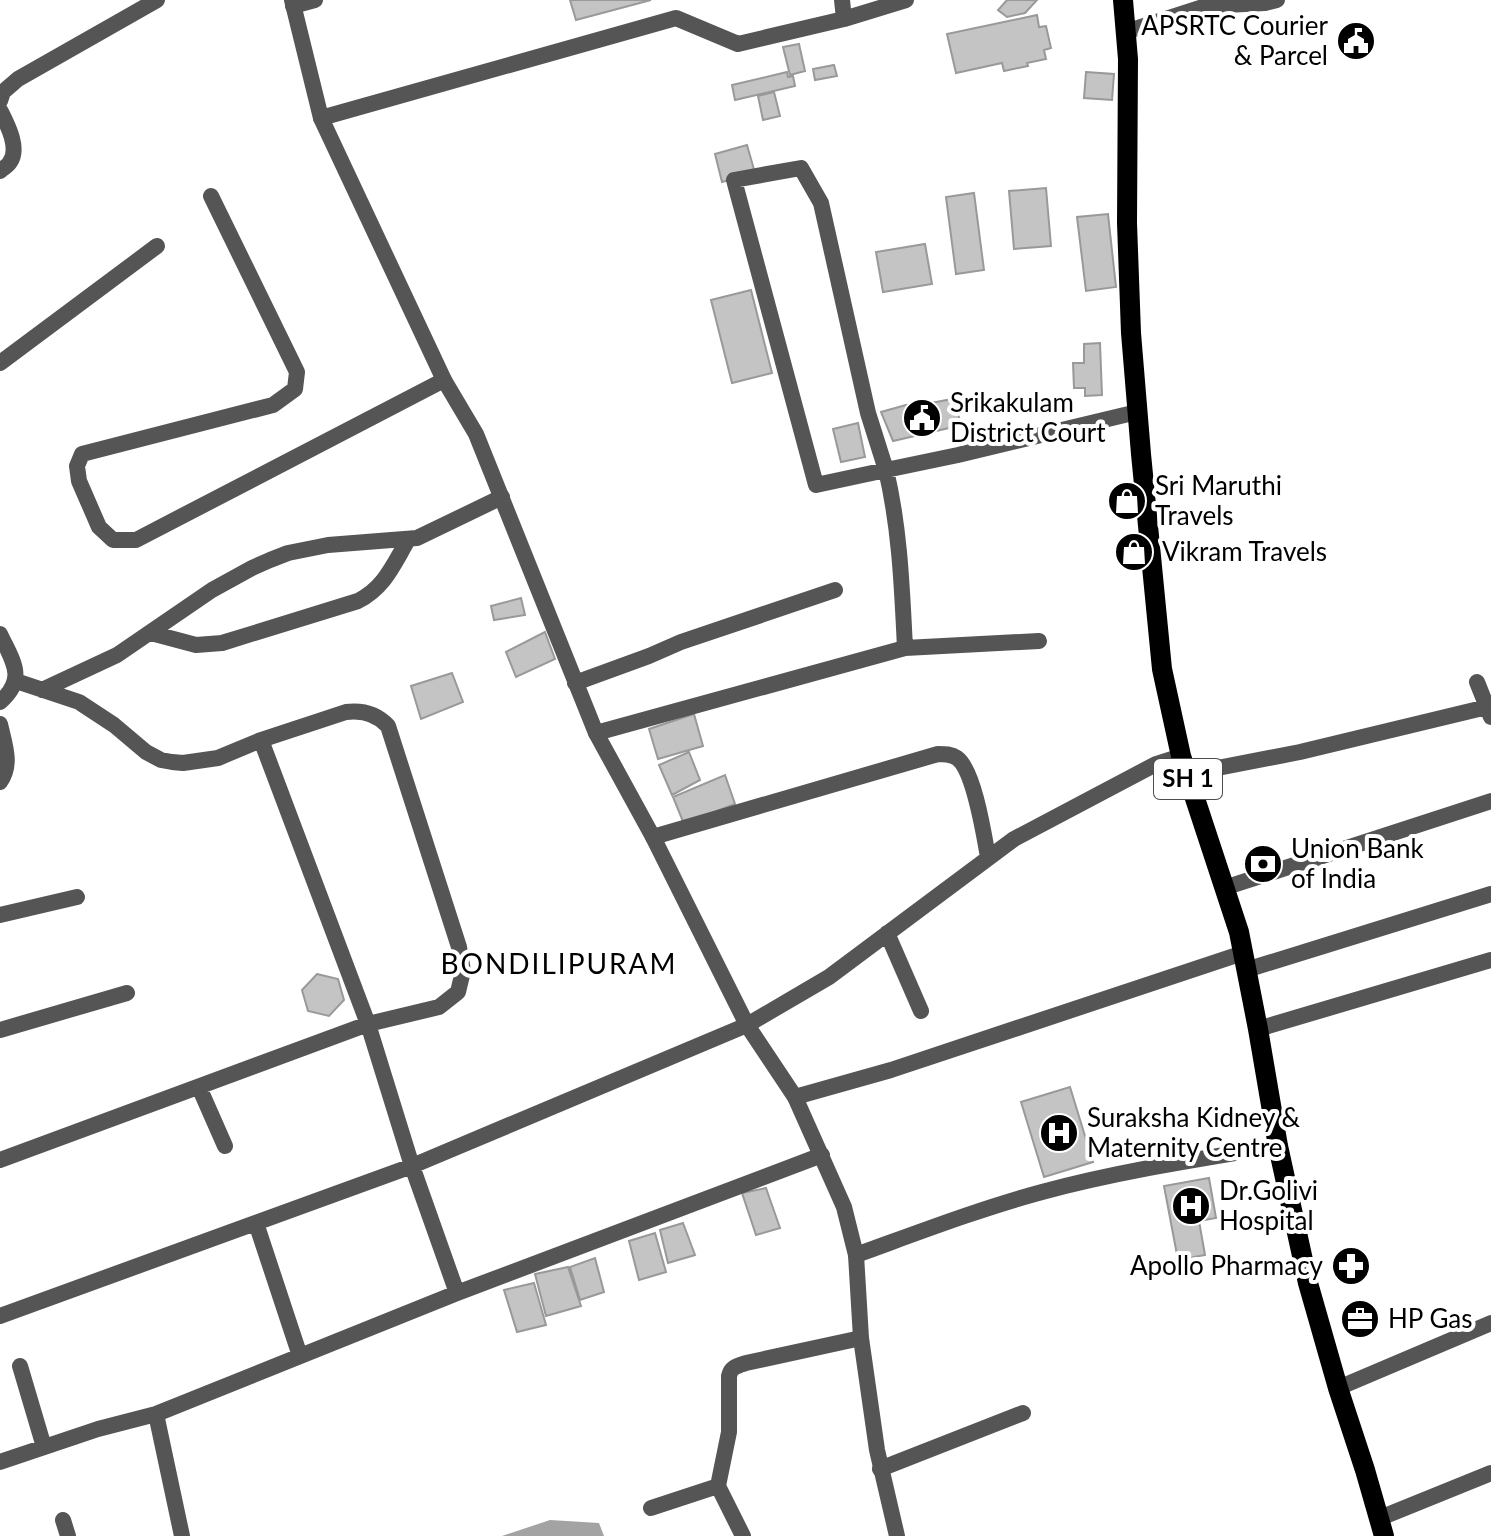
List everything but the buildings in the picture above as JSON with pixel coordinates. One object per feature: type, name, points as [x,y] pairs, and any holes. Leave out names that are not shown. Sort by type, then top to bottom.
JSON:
[{"type":"main road","name":"SH 1","points":[[1123,0],[1128,59],[1127,223],[1131,333],[1162,669],[1184,765],[1239,932],[1278,1146],[1308,1283],[1382,1527]]},
{"type":"street","points":[[0,101],[3,92],[18,79],[157,0]]},
{"type":"street","points":[[315,0],[293,3],[321,118],[444,380],[476,434],[596,733],[653,837],[747,1025],[795,1097],[844,1207],[856,1255],[861,1338],[880,1469],[897,1536]]},
{"type":"street","points":[[842,0],[844,19]]},
{"type":"street","points":[[321,118],[676,18],[738,44],[844,19],[906,0]]},
{"type":"street","points":[[1125,32],[1206,6],[1277,0]]},
{"type":"street","points":[[0,110],[14,149],[11,161],[0,171]]},
{"type":"street","points":[[905,648],[894,501],[886,470],[868,413],[821,203],[801,168],[734,180],[816,485],[886,470],[958,455],[1137,412]]},
{"type":"street","points":[[211,196],[297,372],[295,389],[273,405],[82,454],[77,466],[79,481],[99,527],[113,540],[136,540],[444,380]]},
{"type":"street","points":[[0,363],[157,246]]},
{"type":"street","points":[[42,690],[117,655],[212,590],[270,560],[328,545],[408,540],[430,533],[502,497]]},
{"type":"street","points":[[151,633],[196,645],[222,643],[358,601],[383,583],[408,540]]},
{"type":"street","points":[[575,683],[681,642],[835,590]]},
{"type":"street","points":[[0,634],[16,671],[12,690],[0,702]]},
{"type":"street","points":[[596,733],[905,648],[1039,641]]},
{"type":"street","points":[[0,1160],[368,1024],[439,1007],[458,992],[463,971],[459,947],[388,726],[382,719],[358,711],[346,712],[218,758],[183,763],[161,760],[146,752],[114,725],[79,702],[16,681]]},
{"type":"street","points":[[0,1316],[412,1166],[747,1025],[829,977],[1014,839],[1156,764],[1184,765],[1300,752],[1489,712],[1477,682]]},
{"type":"street","points":[[0,724],[7,759],[5,774],[0,782]]},
{"type":"street","points":[[261,740],[368,1024],[412,1166],[457,1293]]},
{"type":"street","points":[[653,837],[938,754],[949,754],[963,765],[975,797],[988,857]]},
{"type":"street","points":[[1224,888],[1491,801]]},
{"type":"street","points":[[795,1097],[1244,961],[1491,894]]},
{"type":"street","points":[[0,915],[77,897]]},
{"type":"street","points":[[887,933],[921,1011]]},
{"type":"street","points":[[1258,1029],[1491,960]]},
{"type":"street","points":[[0,1030],[127,993]]},
{"type":"street","points":[[199,1087],[225,1146]]},
{"type":"street","points":[[856,1255],[972,1213],[1043,1192],[1132,1171],[1278,1146]]},
{"type":"street","points":[[0,1462],[98,1429],[156,1414],[457,1293],[822,1155]]},
{"type":"street","points":[[256,1223],[300,1356]]},
{"type":"street","points":[[1338,1388],[1491,1323]]},
{"type":"street","points":[[743,1536],[718,1486],[729,1432],[729,1376],[733,1368],[861,1338]]},
{"type":"street","points":[[20,1366],[44,1447]]},
{"type":"street","points":[[880,1469],[1023,1413]]},
{"type":"street","points":[[156,1414],[182,1536]]},
{"type":"street","points":[[1382,1527],[1491,1473]]},
{"type":"street","points":[[651,1508],[718,1486]]},
{"type":"shaded area","points":[[550,1520],[599,1523],[604,1536],[502,1536]]},
{"type":"place","name":"APSRTC Courier & Parcel","points":[[1356,41]]},
{"type":"place","name":"Srikakulam District Court","points":[[922,418]]},
{"type":"place","name":"Sri Maruthi Travels","points":[[1127,501]]},
{"type":"place","name":"Vikram Travels","points":[[1134,552]]},
{"type":"place","name":"Union Bank of India","points":[[1263,864]]},
{"type":"place","name":"Suraksha Kidney & Maternity Centre","points":[[1059,1133]]},
{"type":"place","name":"Dr.Golivi Hospital","points":[[1191,1206]]},
{"type":"place","name":"Apollo Pharmacy","points":[[1351,1266]]},
{"type":"place","name":"HP Gas","points":[[1360,1319]]},
{"type":"district","name":"BONDILIPURAM","points":[[559,964]]}]
